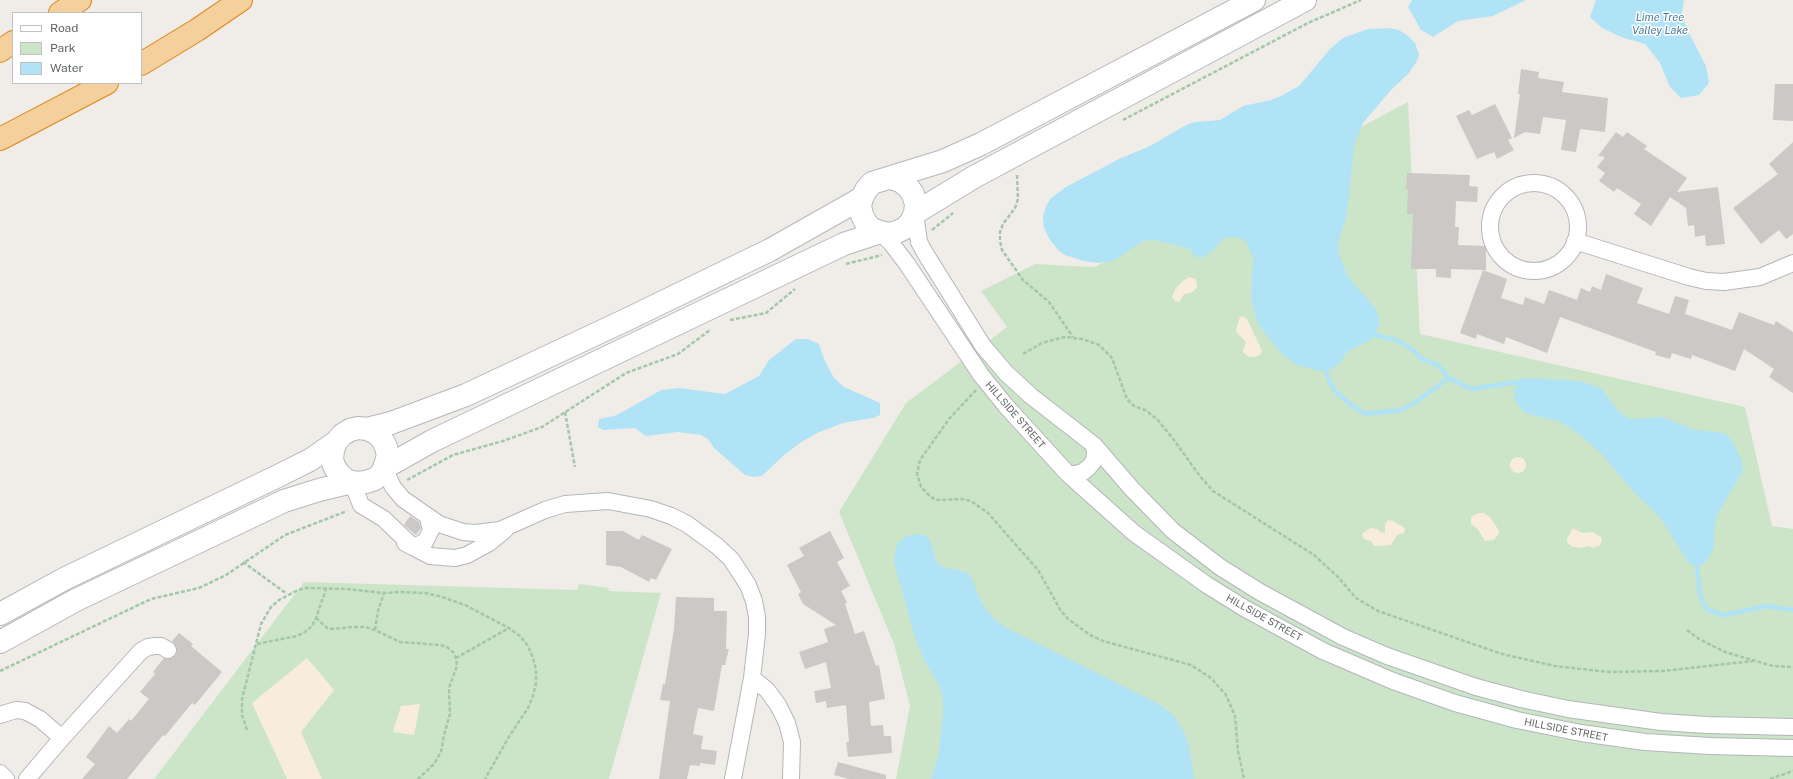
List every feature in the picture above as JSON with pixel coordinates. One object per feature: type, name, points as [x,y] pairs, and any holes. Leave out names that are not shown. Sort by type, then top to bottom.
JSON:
[{"type":"highway","points":[[62,12],[80,0]]},
{"type":"highway","points":[[142,63],[191,34],[241,0]]},
{"type":"highway","points":[[0,51],[12,43]]},
{"type":"highway","points":[[0,139],[106,84]]},
{"type":"street","points":[[880,232],[866,223],[860,206],[866,190],[872,183],[943,161],[981,144],[1254,0]]},
{"type":"street","points":[[915,213],[974,177],[1304,0]]},
{"type":"street","points":[[384,468],[448,434],[844,244],[880,232],[897,232],[905,228],[911,222],[915,213],[916,204],[911,190],[900,181],[891,178]]},
{"type":"street","points":[[1536,182],[1546,184],[1563,194],[1573,206],[1578,221],[1576,241],[1564,258],[1547,269],[1532,270],[1516,268],[1500,256],[1494,247],[1490,233],[1490,217],[1499,199],[1511,189],[1525,183],[1536,182]]},
{"type":"street","points":[[0,614],[64,579],[310,460],[350,430],[358,428],[367,429],[391,423],[442,405],[630,318],[770,250],[862,198]]},
{"type":"street","name":"HILLSIDE STREET","points":[[915,213],[919,242],[924,254],[983,346],[1018,385],[1094,445],[1152,511],[1173,531],[1214,563],[1260,592],[1301,616],[1387,656],[1476,687],[1521,699],[1568,709],[1661,722],[1708,725],[1793,727]]},
{"type":"street","name":"HILLSIDE STREET","points":[[880,232],[891,243],[907,264],[981,375],[1010,411],[1068,474],[1140,537],[1207,585],[1244,608],[1323,650],[1424,693],[1517,720],[1613,738],[1678,745],[1793,748]]},
{"type":"street","points":[[1576,241],[1688,277],[1706,281],[1724,282],[1760,277],[1793,262]]},
{"type":"street","points":[[0,642],[76,600],[284,501],[352,482],[366,482],[375,479],[382,473],[388,456],[386,447],[379,436],[367,429]]},
{"type":"street","points":[[336,442],[333,455],[335,468],[341,476],[352,482],[361,505],[384,519],[413,547],[430,556],[442,558],[467,555],[490,543],[511,525]]},
{"type":"street","points":[[1068,474],[1083,472],[1089,467],[1094,461],[1094,445]]},
{"type":"street","points":[[384,468],[397,494],[428,518],[439,524],[463,532],[488,532],[511,525],[545,510],[565,504],[608,501],[650,509],[687,524],[703,534],[731,559],[748,585],[754,601],[757,617],[752,678],[733,779]]},
{"type":"street","points":[[413,547],[420,546],[429,536],[431,524],[428,518]]},
{"type":"street","points":[[27,779],[141,651],[148,647],[155,646],[161,646],[168,650]]},
{"type":"street","points":[[752,678],[767,690],[778,705],[787,723],[792,742],[791,779]]},
{"type":"street","points":[[0,715],[16,710],[29,712],[40,719],[62,738]]},
{"type":"street","points":[[0,773],[6,779]]},
{"type":"path","points":[[1017,175],[1018,199],[1015,208],[1003,224],[1000,232],[1002,250],[1023,280],[1049,302],[1073,337]]},
{"type":"path","points":[[1023,354],[1048,341],[1064,337],[1073,337],[1091,341],[1099,345],[1112,358],[1127,399],[1134,406],[1145,410],[1157,419],[1213,491],[1314,555],[1338,577],[1356,598],[1378,611],[1502,654],[1555,666],[1609,672],[1663,671],[1753,661]]},
{"type":"path","points":[[978,388],[949,420],[920,460],[917,474],[921,487],[931,497],[945,500],[962,499],[971,501],[988,513],[1038,570],[1061,611],[1068,619],[1090,635],[1103,641],[1191,665],[1211,678],[1226,695],[1235,716],[1238,751],[1244,779]]},
{"type":"path","points":[[565,412],[575,467]]},
{"type":"path","points":[[243,562],[287,594]]},
{"type":"path","points":[[246,730],[242,714],[242,698],[261,624],[271,607],[287,594],[306,588],[384,593],[412,592],[439,596],[465,605],[510,628],[520,636],[528,646],[534,658],[536,683],[528,708],[510,735],[485,779]]},
{"type":"path","points":[[257,644],[297,636],[305,632],[312,626],[316,618],[326,589]]},
{"type":"path","points":[[375,630],[378,611],[384,593]]},
{"type":"path","points":[[316,618],[320,624],[334,629],[353,627],[375,630],[407,644],[431,644],[447,647],[453,652],[456,658],[457,666],[449,688],[450,714],[441,752],[434,764],[418,779]]},
{"type":"path","points":[[456,658],[510,628]]},
{"type":"path","points":[[1687,630],[1712,646],[1753,661],[1773,666],[1793,667]]},
{"type":"path","points":[[1770,779],[1793,771]]},
{"type":"green space","points":[[1408,102],[1420,334],[1745,407],[1772,526],[1793,529],[1793,779],[896,779],[910,706],[894,644],[839,512],[906,403],[1007,327],[981,291],[1035,264],[1095,267]]},
{"type":"green space","points":[[304,582],[577,590],[579,584],[609,588],[608,591],[661,593],[609,779],[154,779]]},
{"type":"sand","points":[[1190,277],[1196,279],[1197,288],[1191,293],[1184,294],[1179,302],[1175,301],[1172,297],[1175,289],[1184,280]]},
{"type":"sand","points":[[1242,316],[1247,319],[1262,351],[1260,355],[1249,357],[1243,351],[1246,342],[1236,330],[1240,317]]},
{"type":"sand","points":[[1515,457],[1521,457],[1526,462],[1524,471],[1521,473],[1515,473],[1510,468],[1510,462]]},
{"type":"sand","points":[[1478,513],[1484,513],[1490,517],[1498,529],[1499,533],[1494,540],[1485,541],[1477,528],[1471,524],[1471,517]]},
{"type":"sand","points":[[1388,520],[1393,521],[1405,528],[1404,533],[1397,535],[1391,545],[1374,546],[1371,541],[1364,539],[1362,534],[1370,528],[1377,529],[1382,533],[1385,532],[1385,524]]},
{"type":"sand","points":[[1573,528],[1582,533],[1592,532],[1601,537],[1602,540],[1600,545],[1593,548],[1588,546],[1579,548],[1571,546],[1567,542],[1567,539]]},
{"type":"sand","points":[[307,658],[334,690],[301,732],[322,779],[287,779],[252,703]]},
{"type":"sand","points":[[420,704],[414,735],[393,732],[401,706]]},
{"type":"water","points":[[1412,0],[1526,0],[1493,16],[1458,21],[1433,37],[1421,30],[1408,7]]},
{"type":"water","name":"Lime Tree Valley Lake","points":[[1596,0],[1684,0],[1682,13],[1686,27],[1706,66],[1709,83],[1699,95],[1681,98],[1670,87],[1660,63],[1645,44],[1621,37],[1602,28],[1590,17]]},
{"type":"water","points":[[1389,28],[1399,30],[1408,36],[1415,43],[1419,54],[1417,61],[1409,73],[1391,90],[1363,123],[1354,146],[1347,214],[1338,244],[1339,254],[1348,277],[1376,309],[1379,317],[1379,325],[1375,335],[1369,341],[1347,352],[1340,363],[1332,369],[1326,371],[1315,370],[1295,364],[1282,354],[1263,331],[1256,319],[1251,299],[1253,257],[1246,242],[1239,237],[1224,238],[1210,253],[1201,258],[1195,257],[1190,249],[1156,240],[1143,241],[1115,260],[1099,263],[1084,261],[1065,255],[1058,250],[1050,240],[1044,228],[1043,217],[1046,206],[1051,198],[1066,187],[1119,159],[1150,146],[1188,124],[1220,120],[1243,106],[1279,97],[1299,86],[1330,49],[1343,38],[1368,29]]},
{"type":"water","points":[[796,339],[808,339],[819,344],[824,359],[834,378],[844,387],[880,403],[880,415],[873,418],[843,423],[817,433],[800,443],[783,456],[762,476],[754,477],[745,475],[714,448],[708,439],[701,435],[678,432],[646,436],[635,428],[603,430],[598,427],[599,419],[614,416],[661,390],[679,388],[725,394],[759,376],[769,360]]},
{"type":"water","points":[[1526,378],[1580,381],[1602,389],[1617,410],[1630,419],[1663,417],[1694,430],[1719,432],[1725,434],[1731,439],[1741,458],[1743,468],[1717,515],[1714,531],[1714,547],[1706,562],[1693,566],[1688,562],[1660,517],[1631,489],[1602,454],[1580,435],[1561,422],[1528,414],[1522,411],[1515,400],[1514,392],[1517,382]]},
{"type":"water","points":[[919,534],[927,536],[931,542],[935,558],[939,565],[945,568],[968,573],[982,603],[993,618],[1003,626],[1155,702],[1170,712],[1185,734],[1189,747],[1194,779],[931,779],[939,753],[943,716],[943,700],[939,685],[925,662],[914,634],[894,562],[896,547],[902,539],[910,535]]},
{"type":"building","points":[[1521,69],[1539,72],[1538,78],[1564,82],[1562,92],[1608,98],[1605,132],[1580,129],[1576,152],[1561,150],[1566,120],[1543,117],[1540,134],[1525,132],[1514,138],[1520,94],[1518,94]]},
{"type":"building","points":[[1775,84],[1793,84],[1793,121],[1773,120]]},
{"type":"building","points":[[1495,104],[1512,138],[1508,140],[1514,150],[1497,159],[1494,152],[1477,159],[1456,116],[1469,110],[1472,115]]},
{"type":"building","points":[[1616,132],[1623,137],[1627,132],[1647,146],[1644,149],[1687,178],[1677,192],[1718,187],[1725,244],[1706,246],[1705,235],[1695,237],[1694,225],[1688,226],[1686,208],[1670,197],[1651,226],[1634,214],[1641,204],[1617,188],[1614,192],[1599,181],[1605,173],[1597,167],[1605,157],[1598,156]]},
{"type":"building","points":[[1793,142],[1793,234],[1786,239],[1779,230],[1761,244],[1733,208],[1778,174],[1769,164]]},
{"type":"building","points":[[1407,173],[1470,175],[1469,186],[1478,187],[1477,202],[1456,201],[1455,227],[1459,227],[1458,245],[1486,246],[1486,270],[1451,269],[1451,278],[1436,277],[1436,269],[1411,269],[1413,214],[1407,214]]},
{"type":"building","points":[[1483,270],[1507,279],[1501,298],[1523,305],[1525,297],[1544,304],[1549,290],[1577,300],[1581,288],[1590,292],[1592,286],[1601,290],[1606,274],[1643,288],[1637,303],[1669,314],[1675,296],[1689,300],[1685,314],[1732,330],[1739,312],[1774,325],[1776,321],[1793,332],[1793,393],[1769,377],[1774,369],[1744,349],[1735,371],[1692,355],[1691,359],[1672,353],[1670,359],[1655,355],[1656,352],[1560,317],[1547,353],[1506,337],[1504,344],[1477,334],[1476,339],[1460,333]]},
{"type":"building","points":[[410,516],[419,522],[421,528],[416,535],[404,525]]},
{"type":"building","points":[[606,531],[623,531],[639,540],[642,535],[672,549],[656,580],[651,578],[649,582],[621,567],[606,565]]},
{"type":"building","points":[[830,531],[844,558],[837,562],[850,586],[841,591],[847,602],[845,604],[855,634],[864,631],[876,666],[879,665],[885,699],[869,702],[871,726],[883,725],[884,736],[891,736],[892,753],[848,757],[846,742],[849,742],[846,705],[827,708],[826,701],[816,703],[814,691],[831,688],[826,662],[805,669],[799,652],[828,642],[824,629],[836,625],[803,604],[798,594],[801,592],[787,565],[804,556],[799,548]]},
{"type":"building","points":[[676,597],[714,598],[714,611],[727,611],[726,649],[729,649],[725,665],[722,665],[714,711],[698,708],[693,734],[703,736],[701,749],[717,751],[715,765],[700,763],[700,766],[690,765],[687,779],[659,779],[670,701],[660,700],[663,684],[665,684],[674,629]]},
{"type":"building","points":[[179,633],[193,644],[191,646],[222,672],[195,705],[192,703],[165,736],[163,735],[127,779],[82,779],[95,764],[86,757],[109,726],[117,733],[129,719],[131,721],[149,699],[140,692],[155,674],[153,672],[164,658],[172,658],[176,655],[176,646],[172,641]]},
{"type":"building","points":[[838,762],[886,775],[886,779],[849,779],[834,775]]},
{"type":"waterway","points":[[1375,335],[1396,340],[1412,349],[1422,359],[1439,366],[1449,378]]},
{"type":"waterway","points":[[1326,371],[1330,383],[1336,392],[1351,405],[1365,414],[1401,410],[1413,404],[1449,378],[1472,389],[1517,382]]},
{"type":"waterway","points":[[1697,566],[1700,594],[1704,606],[1708,610],[1724,615],[1766,606],[1793,610]]}]
